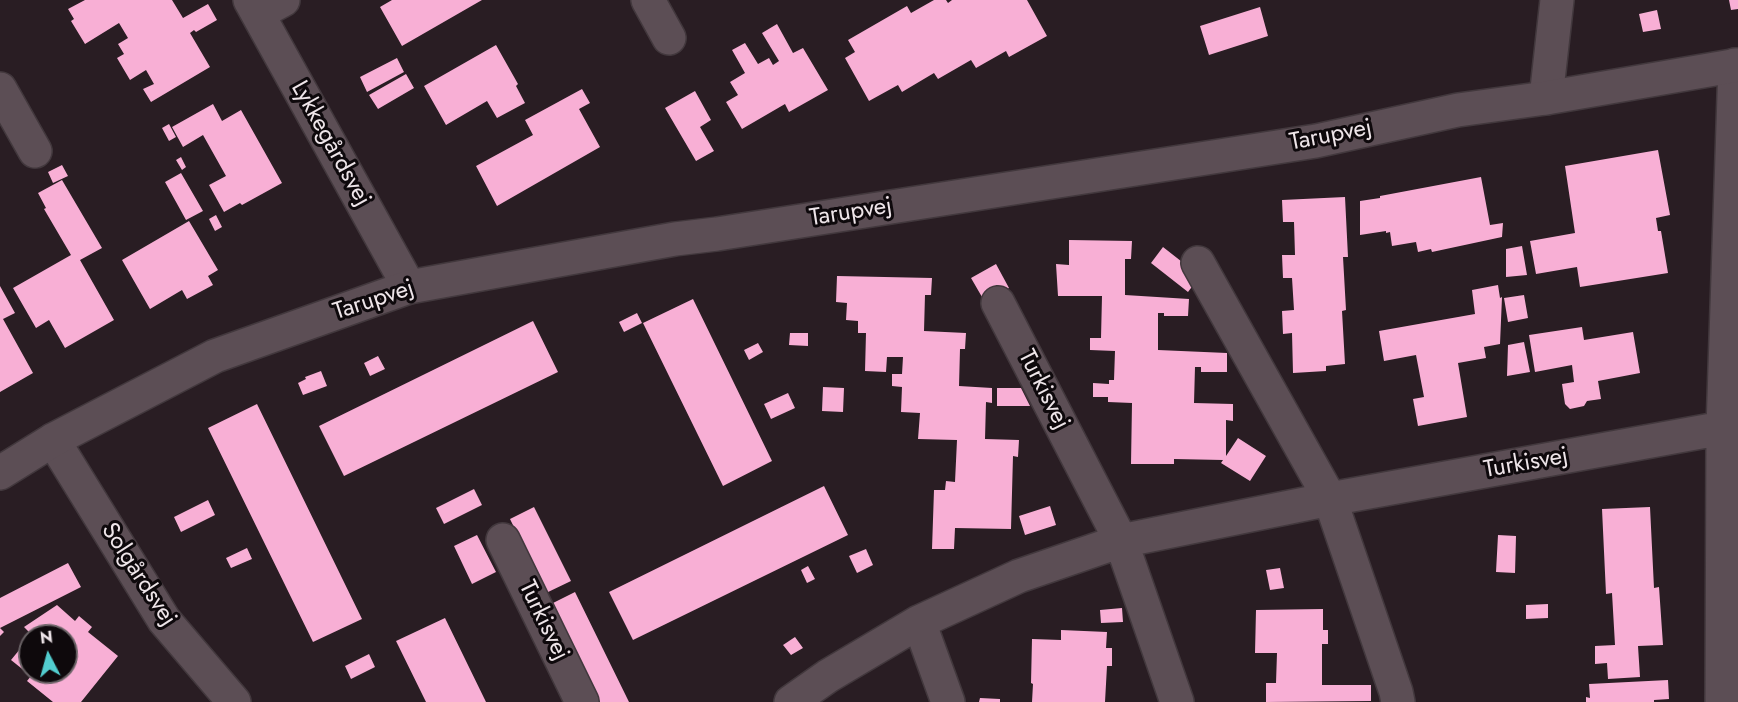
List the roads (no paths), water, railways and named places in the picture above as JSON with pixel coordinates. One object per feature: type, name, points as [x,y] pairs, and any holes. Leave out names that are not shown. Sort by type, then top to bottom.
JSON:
[{"type":"street","points":[[648,0],[669,38]]},
{"type":"street","points":[[1546,98],[1557,0]]},
{"type":"street","name":"Lykkegårdsvej","points":[[264,4],[409,288]]},
{"type":"street","points":[[1722,702],[1723,428],[1737,65]]},
{"type":"street","name":"Tarupvej","points":[[0,473],[54,440],[215,356],[409,288],[675,239],[1316,141],[1458,110],[1546,98],[1737,65]]},
{"type":"street","points":[[0,89],[35,151]]},
{"type":"street","points":[[1198,263],[1330,499],[1398,702]]},
{"type":"street","name":"Turkisvej","points":[[998,303],[1121,541],[1178,702]]},
{"type":"street","name":"Turkisvej","points":[[792,702],[828,676],[919,622],[1020,576],[1121,541],[1330,499],[1723,428]]},
{"type":"street","name":"Solgårdsvej","points":[[54,440],[164,620],[234,702]]},
{"type":"street","name":"Turkisvej","points":[[503,540],[582,702]]},
{"type":"street","points":[[919,622],[948,702]]}]
